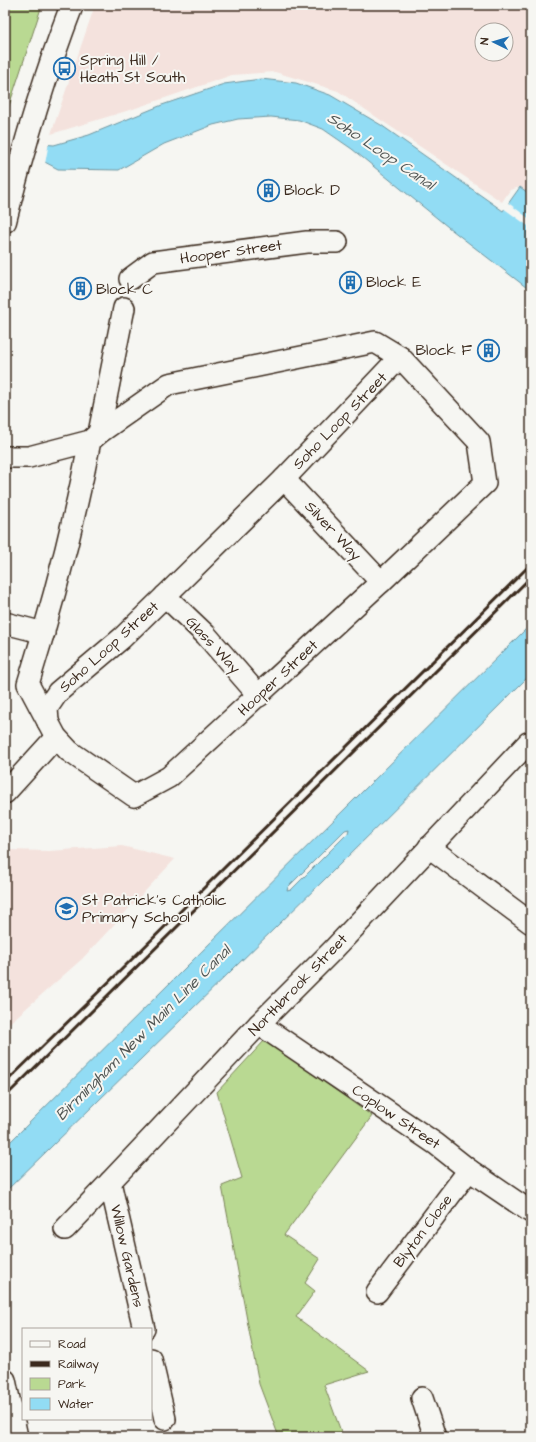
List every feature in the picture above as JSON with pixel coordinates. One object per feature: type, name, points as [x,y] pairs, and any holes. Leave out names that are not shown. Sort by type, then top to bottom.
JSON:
[{"type":"main road","points":[[5,221],[17,171],[51,64],[72,5]]},
{"type":"street","name":"Hooper Street","points":[[130,279],[153,262],[307,242],[337,242]]},
{"type":"street","name":"Hooper Street","points":[[124,308],[95,437],[44,633],[28,684],[52,729],[69,751],[134,796],[169,777],[259,696],[485,483],[479,442],[400,357]]},
{"type":"street","name":"Soho Loop Street","points":[[52,729],[48,708],[58,692],[122,638],[165,596],[284,479],[400,357],[375,342],[169,384],[95,437]]},
{"type":"street","points":[[5,457],[29,457],[95,437]]},
{"type":"street","name":"Silver Way","points":[[284,479],[381,582]]},
{"type":"street","name":"Glass Way","points":[[165,596],[206,635],[259,696]]},
{"type":"street","points":[[6,623],[44,633]]},
{"type":"street","points":[[5,793],[52,729]]},
{"type":"street","name":"Northbrook Street","points":[[65,1229],[259,1024],[333,950],[528,743],[531,742]]},
{"type":"street","points":[[429,847],[531,923]]},
{"type":"street","name":"Coplow Street","points":[[259,1024],[436,1144],[469,1170],[531,1212]]},
{"type":"street","name":"Blyton Close","points":[[377,1292],[469,1170]]},
{"type":"street","name":"Willow Gardens","points":[[110,1182],[144,1328]]},
{"type":"street","points":[[152,1368],[154,1387],[165,1419]]},
{"type":"street","points":[[5,1380],[17,1437]]},
{"type":"street","points":[[422,1398],[430,1435]]},
{"type":"shaded area","points":[[95,5],[531,5],[531,195],[520,187],[510,190],[502,202],[338,91],[275,72],[232,75],[133,109],[51,134]]},
{"type":"shaded area","name":"St Patrick's Catholic Primary School","points":[[122,846],[175,859],[82,959],[5,1027],[5,850],[49,851]]},
{"type":"green space","points":[[5,5],[42,5],[5,118]]},
{"type":"green space","points":[[265,1040],[372,1116],[284,1235],[320,1259],[305,1283],[315,1291],[296,1317],[369,1371],[324,1385],[343,1437],[279,1437],[259,1384],[222,1186],[242,1178],[217,1092]]},
{"type":"water","name":"Soho Loop Canal","points":[[261,79],[296,83],[330,95],[381,125],[503,211],[520,187],[531,195],[531,291],[448,227],[352,149],[323,129],[299,120],[271,117],[238,119],[213,125],[164,144],[119,170],[58,169],[5,141],[54,145],[89,135],[162,105],[224,84]]},
{"type":"water","name":"Birmingham New Main Line Canal","points":[[531,624],[531,674],[323,881],[5,1192],[5,1147]],"holes":[[[349,829],[348,833],[291,890],[287,891],[288,887],[345,830]]]},
{"type":"pier","points":[[5,139],[49,142],[45,164],[5,158]]},
{"type":"pier","points":[[507,202],[531,220],[531,228],[503,208]]},
{"type":"railway","points":[[5,1083],[531,564]]},
{"type":"railway","points":[[5,1097],[531,577]]},
{"type":"place","name":"Spring Hill / Heath St South","points":[[65,69]]},
{"type":"place","name":"Block D","points":[[268,190]]},
{"type":"place","name":"Block E","points":[[351,282]]},
{"type":"place","name":"Block C","points":[[81,289]]},
{"type":"place","name":"Block F","points":[[488,350]]},
{"type":"place","name":"St Patrick's Catholic Primary School","points":[[67,909]]}]
